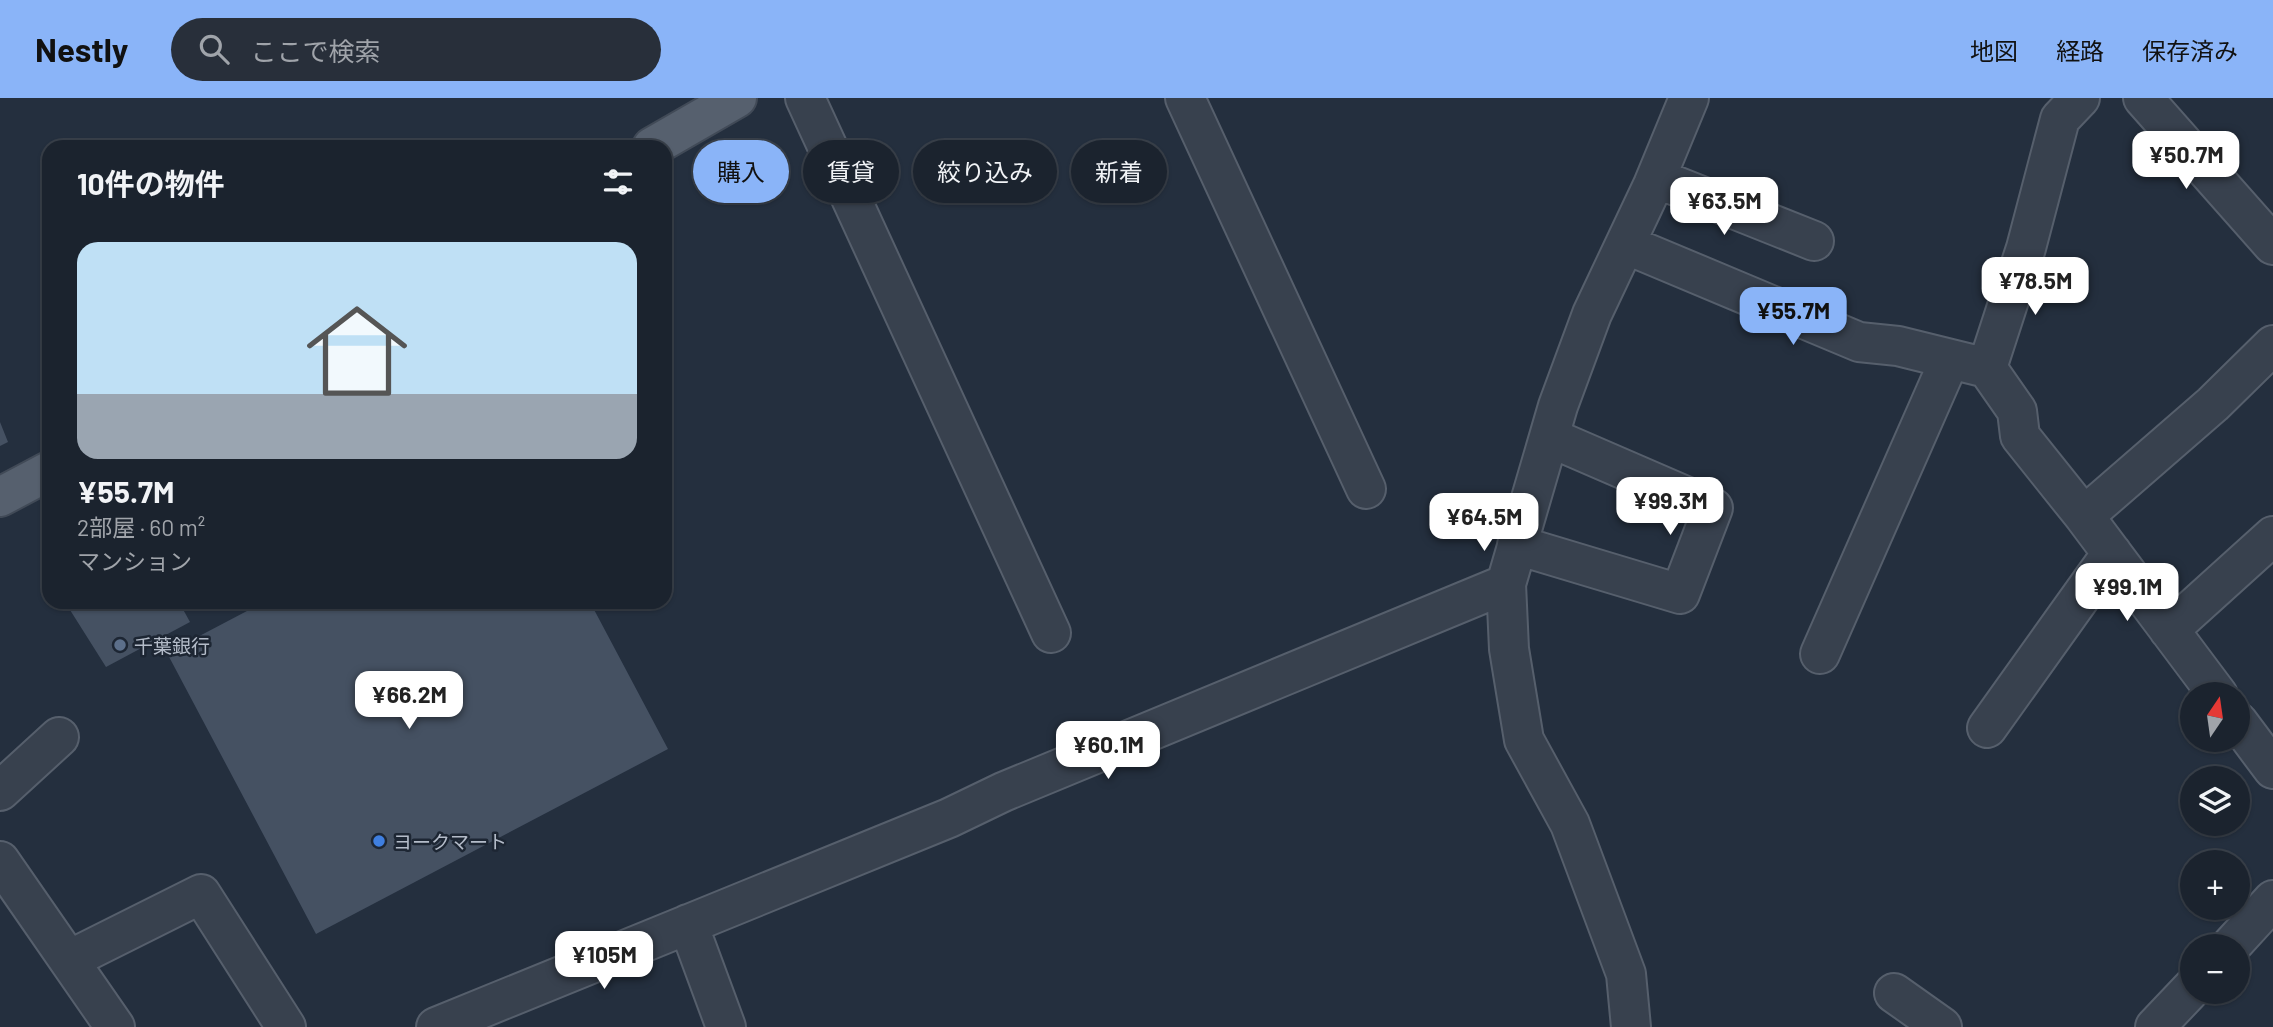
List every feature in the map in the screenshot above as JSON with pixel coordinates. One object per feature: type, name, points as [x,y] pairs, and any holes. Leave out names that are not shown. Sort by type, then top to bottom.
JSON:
[{"type":"main road","points":[[664,140],[737,98]]},
{"type":"main road","points":[[0,497],[42,475]]},
{"type":"street","points":[[805,98],[1051,633]]},
{"type":"street","points":[[1185,98],[1366,489]]},
{"type":"street","points":[[1631,1027],[1626,974],[1570,824],[1524,740],[1509,649],[1506,584],[1558,406],[1592,314],[1656,178],[1689,98]]},
{"type":"street","points":[[1987,368],[2026,248],[2060,119],[2080,98]]},
{"type":"street","points":[[2143,98],[2273,245]]},
{"type":"street","points":[[1656,178],[1814,241]]},
{"type":"street","points":[[1625,244],[1859,342],[1898,346],[1987,368],[2017,411],[2020,436],[2084,516],[2208,682]]},
{"type":"street","points":[[2084,516],[2213,404],[2273,345]]},
{"type":"street","points":[[1819,654],[1950,359]]},
{"type":"street","points":[[1517,545],[1680,594],[1713,508],[1549,437]]},
{"type":"street","points":[[2169,630],[2273,536]]},
{"type":"street","points":[[1987,728],[2112,553]]},
{"type":"street","points":[[436,1027],[501,1015],[688,924],[1506,584]]},
{"type":"street","points":[[0,791],[59,737]]},
{"type":"street","points":[[2250,738],[2273,769]]},
{"type":"street","points":[[0,861],[115,1027]]},
{"type":"street","points":[[69,960],[201,894],[286,1027]]},
{"type":"street","points":[[2242,934],[2273,900]]},
{"type":"street","points":[[688,924],[726,1027]]},
{"type":"street","points":[[1894,993],[1942,1027]]},
{"type":"street","points":[[2167,1023],[2181,1004]]},
{"type":"building","points":[[0,422],[8,442],[0,446]]},
{"type":"building","name":"千葉銀行","points":[[69,609],[183,609],[190,622],[106,667]]},
{"type":"building","name":"ヨークマート","points":[[251,609],[594,609],[668,749],[316,934],[167,653]]},
{"type":"place","name":"千葉銀行","points":[[120,645]]},
{"type":"place","name":"ヨークマート","points":[[379,841]]}]
